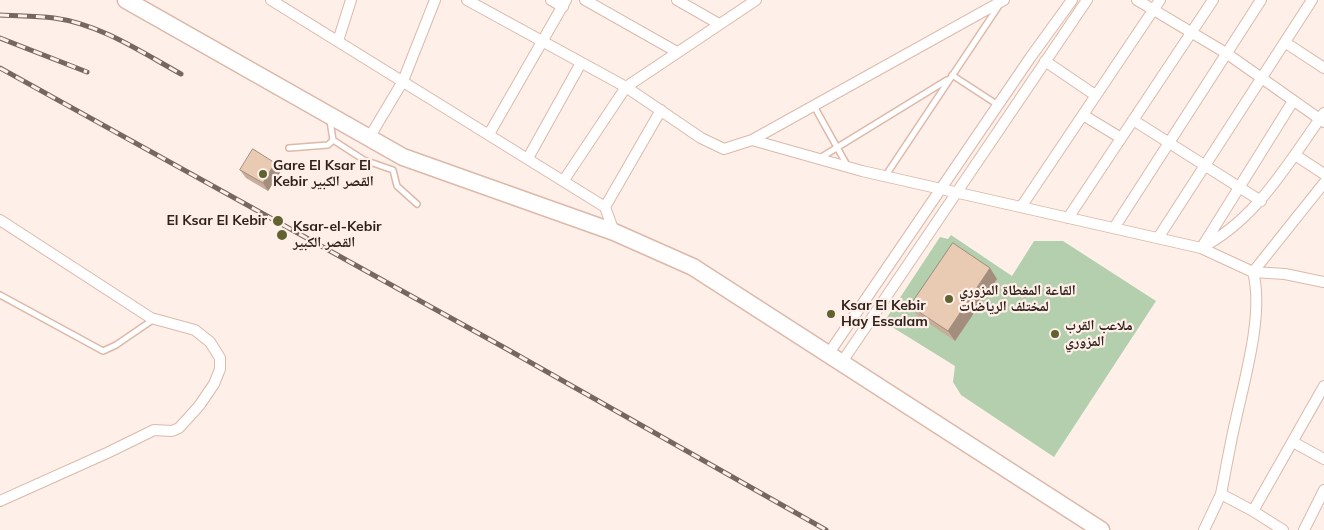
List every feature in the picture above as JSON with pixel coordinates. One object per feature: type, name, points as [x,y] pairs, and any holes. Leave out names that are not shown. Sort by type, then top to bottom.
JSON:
[{"type":"main road","points":[[126,0],[369,138],[398,164],[614,232],[693,267],[1101,530]]},
{"type":"street","points":[[273,0],[605,207],[614,232]]},
{"type":"street","points":[[338,41],[350,0]]},
{"type":"street","points":[[369,138],[403,81],[436,0]]},
{"type":"street","points":[[467,0],[626,87],[701,138],[724,149],[752,140],[1002,1]]},
{"type":"street","points":[[489,134],[564,3],[551,0]]},
{"type":"street","points":[[584,0],[676,52]]},
{"type":"street","points":[[677,0],[719,24]]},
{"type":"street","points":[[564,180],[626,87],[756,0]]},
{"type":"street","points":[[836,358],[941,190],[1072,0]]},
{"type":"street","points":[[836,358],[957,194],[1087,0]]},
{"type":"street","points":[[1137,0],[1226,54],[1293,101],[1322,118],[1262,201],[1223,237],[1201,248]]},
{"type":"street","points":[[1021,207],[1160,0]]},
{"type":"street","points":[[1068,218],[1212,0]]},
{"type":"street","points":[[1114,228],[1170,144],[1261,0]]},
{"type":"street","points":[[1158,238],[1312,0]]},
{"type":"street","points":[[1286,42],[1323,65]]},
{"type":"street","points":[[1045,61],[1095,95]]},
{"type":"street","points":[[528,158],[581,63]]},
{"type":"street","points":[[1201,248],[1293,101]]},
{"type":"street","points":[[605,207],[661,110]]},
{"type":"street","points":[[1083,115],[1121,138]]},
{"type":"street","points":[[1133,120],[1262,201]]},
{"type":"street","points":[[752,140],[848,168],[886,175],[957,194],[1201,248],[1253,272],[1323,277]]},
{"type":"street","points":[[1294,155],[1324,174]]},
{"type":"street","points":[[1253,272],[1324,183]]},
{"type":"street","points":[[0,220],[45,251],[154,319],[195,330],[204,336],[218,352],[220,369],[214,384],[193,414],[176,430],[154,430],[0,501]]},
{"type":"street","points":[[1204,530],[1221,494],[1245,380],[1258,289],[1253,272]]},
{"type":"street","points":[[1253,511],[1324,386]]},
{"type":"street","points":[[1293,442],[1324,459]]},
{"type":"street","points":[[1304,530],[1324,490]]},
{"type":"street","points":[[1221,494],[1283,530]]},
{"type":"lane","points":[[886,175],[950,76],[1002,1]]},
{"type":"lane","points":[[950,76],[998,105]]},
{"type":"lane","points":[[818,159],[836,146],[883,120],[950,76]]},
{"type":"lane","points":[[814,106],[848,168]]},
{"type":"lane","points":[[329,114],[333,140],[364,160],[398,164],[397,186],[418,204]]},
{"type":"lane","points":[[289,148],[328,145],[333,140]]},
{"type":"lane","points":[[0,296],[103,351],[116,345],[154,319]]},
{"type":"green space","name":"ملاعب القرب المزوري","points":[[951,235],[1012,276],[1034,241],[1063,241],[1156,301],[1054,457],[961,395],[953,382],[955,366],[884,322],[940,237],[948,239]]},
{"type":"building","points":[[253,149],[275,163],[263,183],[240,170]]},
{"type":"building","points":[[953,243],[990,268],[948,331],[910,306]]},
{"type":"railway","points":[[0,15],[54,18],[88,26],[120,40],[181,74]]},
{"type":"railway","points":[[0,38],[87,72]]},
{"type":"railway","points":[[0,68],[505,348],[826,530]]},
{"type":"place","name":"Gare El Ksar El Kebir القصر الكبير","points":[[263,174]]},
{"type":"place","name":"El Ksar El Kebir","points":[[278,221]]},
{"type":"place","name":"Ksar-el-Kebir القصر الكبير","points":[[282,235]]},
{"type":"place","name":"القاعة المغطاة المزوري لمختلف الرياضات","points":[[949,299]]},
{"type":"place","name":"Ksar El Kebir Hay Essalam","points":[[831,314]]},
{"type":"place","name":"ملاعب القرب المزوري","points":[[1055,334]]}]
